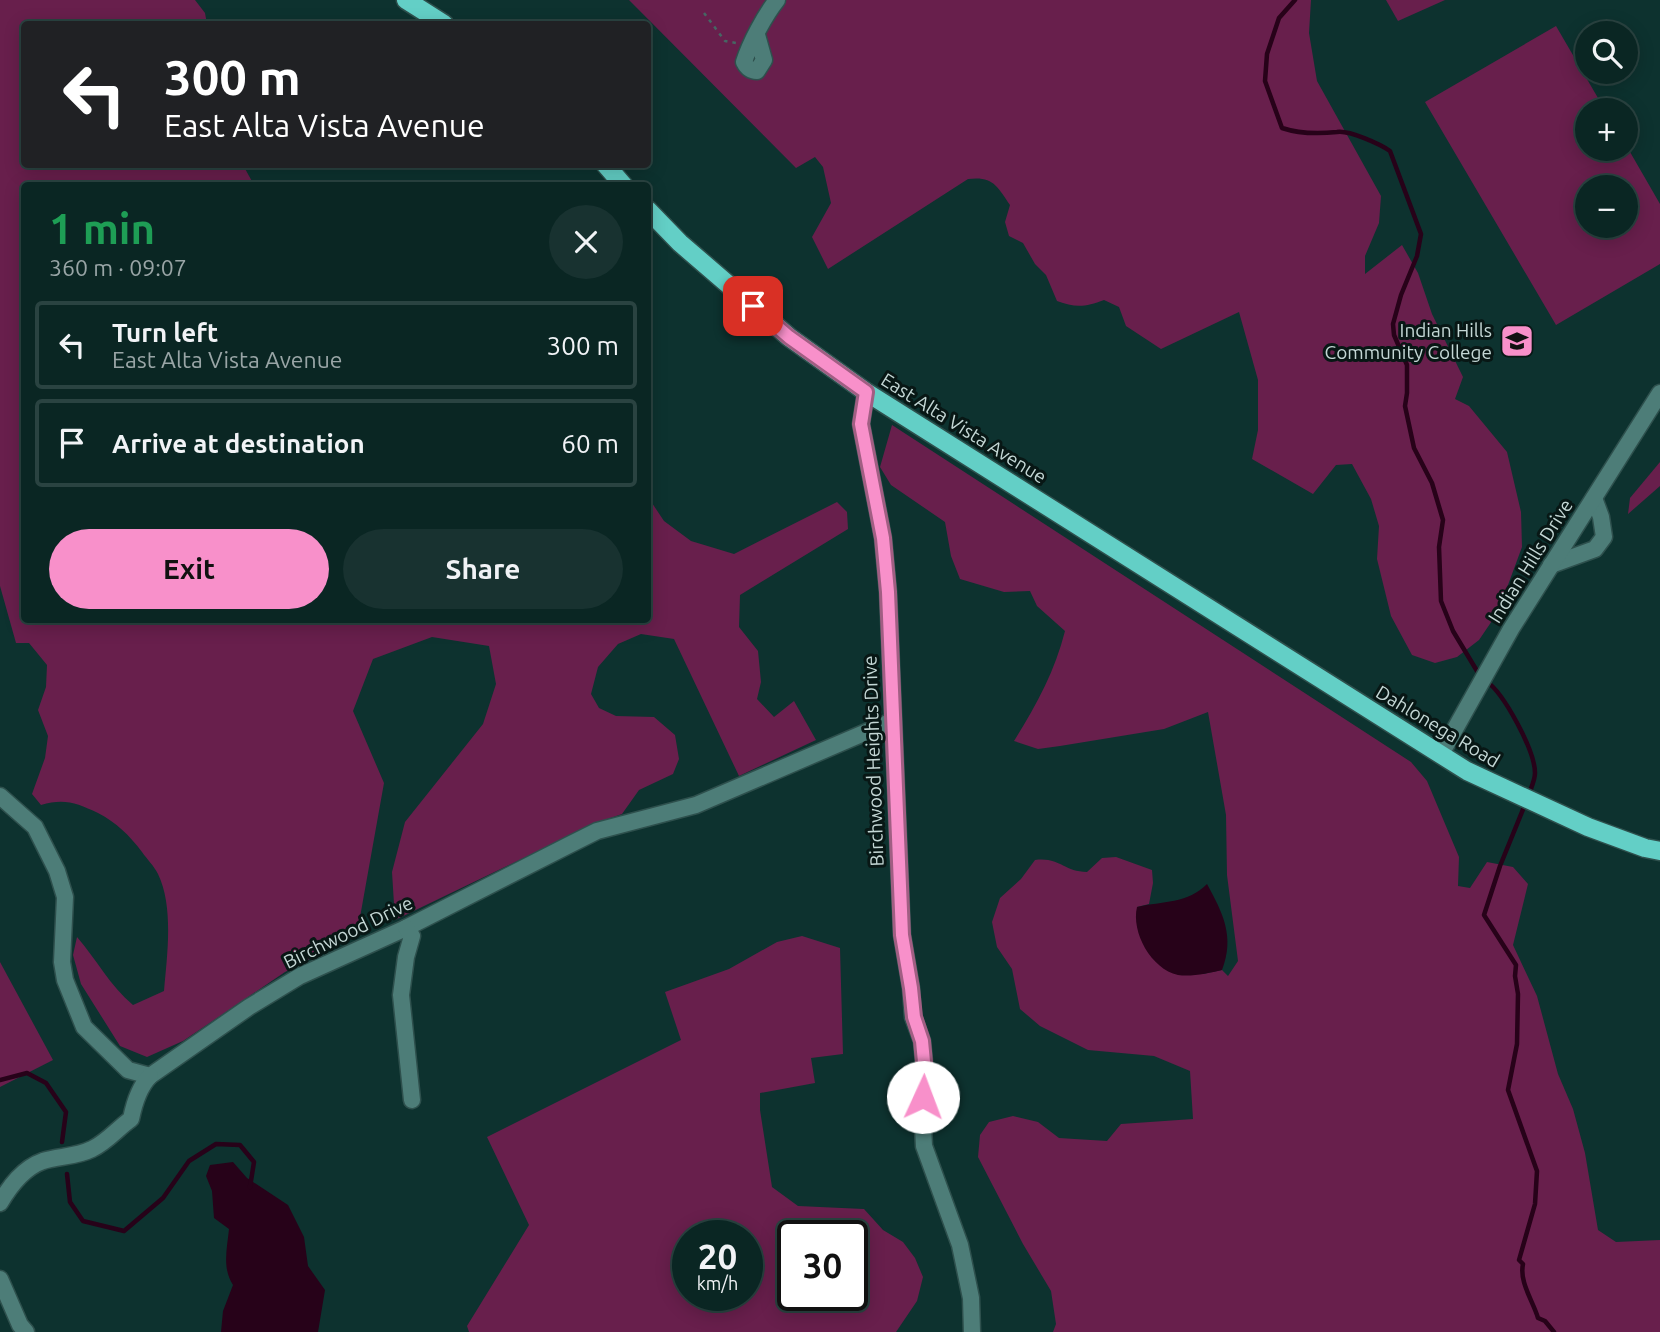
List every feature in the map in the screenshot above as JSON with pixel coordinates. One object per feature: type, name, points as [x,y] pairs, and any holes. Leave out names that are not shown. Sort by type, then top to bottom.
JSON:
[{"type":"main road","points":[[406,0],[439,21]]},
{"type":"main road","points":[[608,168],[621,182]]},
{"type":"main road","name":"East Alta Vista Avenue","points":[[651,212],[684,247],[789,337],[866,392],[1280,652]]},
{"type":"main road","name":"Dahlonega Road","points":[[1280,652],[1467,771],[1588,827],[1660,851]]},
{"type":"street","points":[[755,40],[777,0]]},
{"type":"street","name":"Birchwood Heights Drive","points":[[866,392],[861,424],[883,538],[888,592],[902,935],[914,1017],[922,1041],[925,1146],[960,1245],[971,1298],[972,1332]]},
{"type":"street","name":"Indian Hills Drive","points":[[1441,754],[1511,629],[1660,393]]},
{"type":"street","points":[[1551,565],[1595,549],[1604,537],[1594,498]]},
{"type":"street","name":"Birchwood Drive","points":[[150,1076],[249,1007],[300,976],[406,928],[597,831],[696,805],[892,721]]},
{"type":"street","points":[[0,796],[35,827],[57,871],[65,897],[62,962],[65,980],[84,1027],[128,1070],[150,1076],[144,1082],[131,1119],[111,1136],[95,1148],[78,1155],[42,1161],[28,1169],[11,1185],[0,1203]]},
{"type":"street","points":[[406,928],[412,936],[401,995],[412,1100]]},
{"type":"street","points":[[0,1279],[20,1325],[26,1332]]},
{"type":"path","points":[[704,13],[725,41],[755,40]]},
{"type":"shaded area","points":[[0,0],[195,0],[205,13],[206,21],[21,21],[21,168],[245,168],[252,182],[21,182],[21,623],[651,623],[651,502],[664,521],[691,541],[734,554],[837,502],[847,512],[848,529],[740,595],[739,627],[758,651],[761,682],[757,699],[774,717],[794,701],[816,740],[739,776],[674,639],[641,634],[618,644],[598,667],[591,694],[599,708],[616,716],[654,717],[675,735],[679,759],[673,774],[639,790],[622,814],[596,823],[395,920],[392,872],[405,822],[483,724],[496,684],[489,646],[432,637],[373,659],[353,711],[384,783],[357,934],[285,972],[183,1041],[147,1057],[120,1046],[81,984],[73,955],[77,937],[117,990],[133,1005],[164,991],[168,916],[163,887],[150,863],[127,835],[111,821],[77,804],[57,802],[41,805],[32,794],[45,758],[48,736],[38,710],[46,687],[47,665],[29,643],[16,643],[0,586]]},
{"type":"shaded area","points":[[629,0],[1311,0],[1309,33],[1317,81],[1381,196],[1379,223],[1365,256],[1365,274],[1402,245],[1418,273],[1432,314],[1463,377],[1455,399],[1469,406],[1507,452],[1521,512],[1522,547],[1498,612],[1479,640],[1457,657],[1435,663],[1412,655],[1391,616],[1377,559],[1379,526],[1371,499],[1352,464],[1336,465],[1313,494],[1252,459],[1258,430],[1258,380],[1239,312],[1161,349],[1126,326],[1119,307],[1104,300],[1080,306],[1057,301],[1046,275],[1035,264],[1023,243],[1009,236],[1005,222],[1010,205],[993,184],[976,178],[968,179],[828,269],[812,237],[831,203],[823,167],[815,157],[796,168]]},
{"type":"shaded area","points":[[1386,0],[1445,0],[1398,21]]},
{"type":"shaded area","points":[[1556,26],[1575,59],[1575,84],[1590,84],[1598,98],[1575,98],[1575,161],[1635,161],[1660,204],[1660,264],[1556,325],[1425,102]]},
{"type":"shaded area","points":[[892,425],[1411,762],[1427,781],[1459,857],[1458,886],[1470,888],[1487,862],[1513,867],[1528,884],[1513,945],[1537,996],[1558,1074],[1573,1109],[1585,1153],[1598,1230],[1616,1242],[1660,1240],[1660,1332],[1053,1332],[1056,1324],[1051,1291],[1023,1244],[978,1157],[980,1135],[989,1122],[1013,1116],[1038,1122],[1059,1138],[1107,1141],[1121,1124],[1193,1119],[1190,1071],[1154,1056],[1088,1050],[1040,1026],[1020,1009],[1012,969],[997,947],[992,922],[1000,898],[1021,879],[1035,860],[1057,862],[1072,870],[1087,872],[1102,858],[1116,857],[1152,870],[1153,883],[1149,904],[1137,907],[1203,974],[1222,970],[1228,976],[1238,961],[1227,875],[1226,815],[1208,712],[1164,729],[1060,746],[1038,749],[1014,741],[1044,688],[1065,631],[1037,606],[1030,591],[1004,592],[960,579],[951,556],[945,522],[891,485],[880,467]]},
{"type":"shaded area","points":[[1660,462],[1660,486],[1628,514],[1630,498]]},
{"type":"shaded area","points":[[1207,884],[1225,926],[1226,958],[1222,970],[1178,975],[1159,965],[1145,948],[1137,927],[1137,907],[1174,901],[1191,895]]},
{"type":"shaded area","points":[[802,936],[840,948],[843,1054],[811,1058],[815,1083],[760,1093],[760,1110],[772,1187],[798,1206],[864,1209],[883,1230],[903,1242],[915,1258],[923,1277],[917,1301],[896,1332],[469,1332],[467,1326],[529,1225],[487,1137],[681,1040],[665,992],[729,969],[777,942]]},
{"type":"shaded area","points":[[0,962],[53,1060],[0,1087]]},
{"type":"shaded area","points":[[233,1162],[247,1178],[288,1205],[304,1237],[308,1266],[325,1290],[318,1332],[221,1332],[223,1311],[233,1285],[226,1265],[229,1229],[214,1218],[212,1191],[206,1176],[210,1165]]},
{"type":"waterway","points":[[1295,0],[1279,18],[1267,54],[1265,81],[1282,128],[1309,133],[1349,133],[1390,151],[1421,234],[1417,256],[1401,295],[1393,324],[1394,335],[1407,365],[1405,406],[1414,448],[1432,483],[1443,520],[1439,547],[1441,601],[1453,631],[1480,676]]},
{"type":"waterway","points":[[1486,681],[1501,697],[1530,751],[1535,773],[1529,794]]},
{"type":"waterway","points":[[1526,802],[1484,915],[1516,965],[1517,1044],[1508,1090],[1537,1171],[1535,1204],[1519,1260],[1523,1264],[1525,1285],[1538,1318],[1545,1321],[1554,1332]]},
{"type":"waterway","points":[[0,1080],[27,1073],[46,1083],[66,1112],[62,1142]]},
{"type":"waterway","points":[[67,1174],[70,1202],[83,1221],[124,1231],[163,1198],[189,1161],[216,1144],[240,1145],[254,1162],[250,1187]]},
{"type":"place","name":"Indian Hills Community College","points":[[1517,341]]},
{"type":"route","points":[[753,306],[789,337],[866,392],[861,424],[883,538],[888,592],[902,935],[914,1017],[922,1041],[923,1097]]}]
